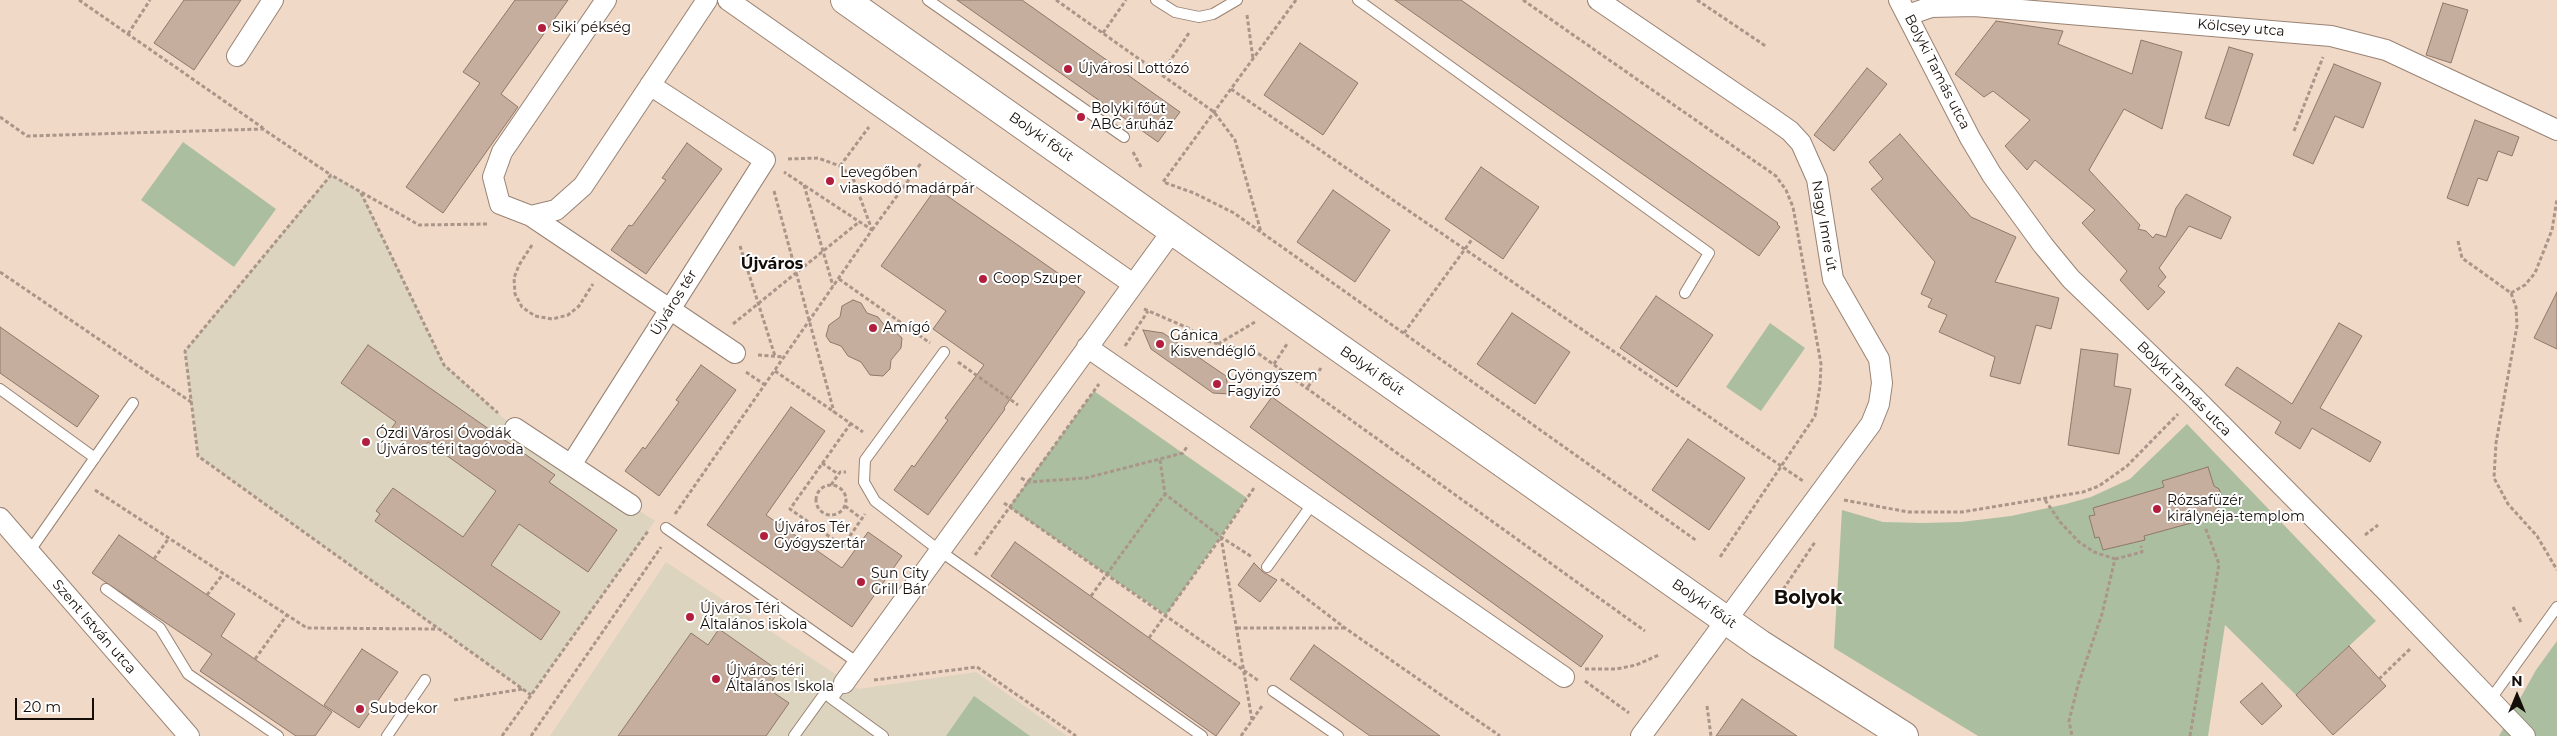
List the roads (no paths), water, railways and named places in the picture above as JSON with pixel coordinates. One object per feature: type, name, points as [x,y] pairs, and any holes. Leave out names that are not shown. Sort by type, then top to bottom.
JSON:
[{"type":"main road","name":"Bolyki főút","points":[[845,0],[1760,644],[1904,736]]},
{"type":"street","points":[[237,56],[273,0]]},
{"type":"street","points":[[606,0],[502,152],[493,177],[500,204],[531,216],[714,339],[738,361]]},
{"type":"street","points":[[531,216],[556,210],[582,186],[707,0]]},
{"type":"street","points":[[728,0],[1133,284]]},
{"type":"street","name":"Nagy Imre út","points":[[1598,0],[1790,131],[1801,144],[1817,179],[1833,279],[1879,359],[1882,383],[1879,404],[1871,424],[1641,736]]},
{"type":"street","name":"Kölcsey utca","points":[[1904,8],[1974,6],[2331,36],[2386,50],[2557,130]]},
{"type":"street","name":"Bolyki Tamás utca","points":[[1904,8],[1970,138],[2015,208],[2071,279],[2194,397],[2426,633],[2521,734]]},
{"type":"street","name":"Újváros tér","points":[[571,465],[765,160],[650,85]]},
{"type":"street","points":[[838,691],[1173,230]]},
{"type":"street","points":[[1087,347],[1265,471],[1567,674]]},
{"type":"street","points":[[515,428],[631,505]]},
{"type":"street","name":"Szent István utca","points":[[0,518],[189,736]]},
{"type":"lane","points":[[928,0],[1124,136]]},
{"type":"lane","points":[[1156,0],[1175,12],[1198,17],[1213,14],[1237,0]]},
{"type":"lane","points":[[1358,0],[1709,253],[1685,293]]},
{"type":"lane","points":[[944,352],[865,460],[864,482],[875,501],[940,551],[1202,736]]},
{"type":"lane","points":[[0,389],[95,458]]},
{"type":"lane","points":[[29,552],[133,402]]},
{"type":"lane","points":[[1267,567],[1313,503]]},
{"type":"lane","points":[[668,530],[858,663]]},
{"type":"lane","points":[[106,589],[160,628],[188,674],[278,736]]},
{"type":"lane","points":[[2490,700],[2557,607]]},
{"type":"lane","points":[[387,736],[425,680]]},
{"type":"lane","points":[[794,736],[825,693],[838,691],[883,736]]},
{"type":"lane","points":[[1274,691],[1338,736]]},
{"type":"place","name":"Siki pékség","points":[[542,28]]},
{"type":"place","name":"Újvárosi Lottózó","points":[[1068,69]]},
{"type":"place","name":"Bolyki főút ABC áruház","points":[[1081,117]]},
{"type":"place","name":"Levegőben viaskodó madárpár","points":[[830,181]]},
{"type":"place","name":"Coop Szuper","points":[[983,279]]},
{"type":"place","name":"Amígó","points":[[873,328]]},
{"type":"place","name":"Gánica Kisvendéglő","points":[[1160,344]]},
{"type":"place","name":"Gyöngyszem Fagyizó","points":[[1217,384]]},
{"type":"place","name":"Ózdi Városi Óvodák Újváros téri tagóvoda","points":[[366,442]]},
{"type":"place","name":"Rózsafüzér királynéja-templom","points":[[2157,509]]},
{"type":"place","name":"Újváros Tér Gyógyszertár","points":[[764,536]]},
{"type":"place","name":"Sun City Grill Bár","points":[[861,582]]},
{"type":"place","name":"Újváros Téri Általános iskola","points":[[690,617]]},
{"type":"place","name":"Újváros téri Általános Iskola","points":[[716,679]]},
{"type":"place","name":"Subdekor","points":[[360,709]]},
{"type":"district","name":"Újváros","points":[[772,264]]},
{"type":"district","name":"Bolyok","points":[[1808,598]]}]
